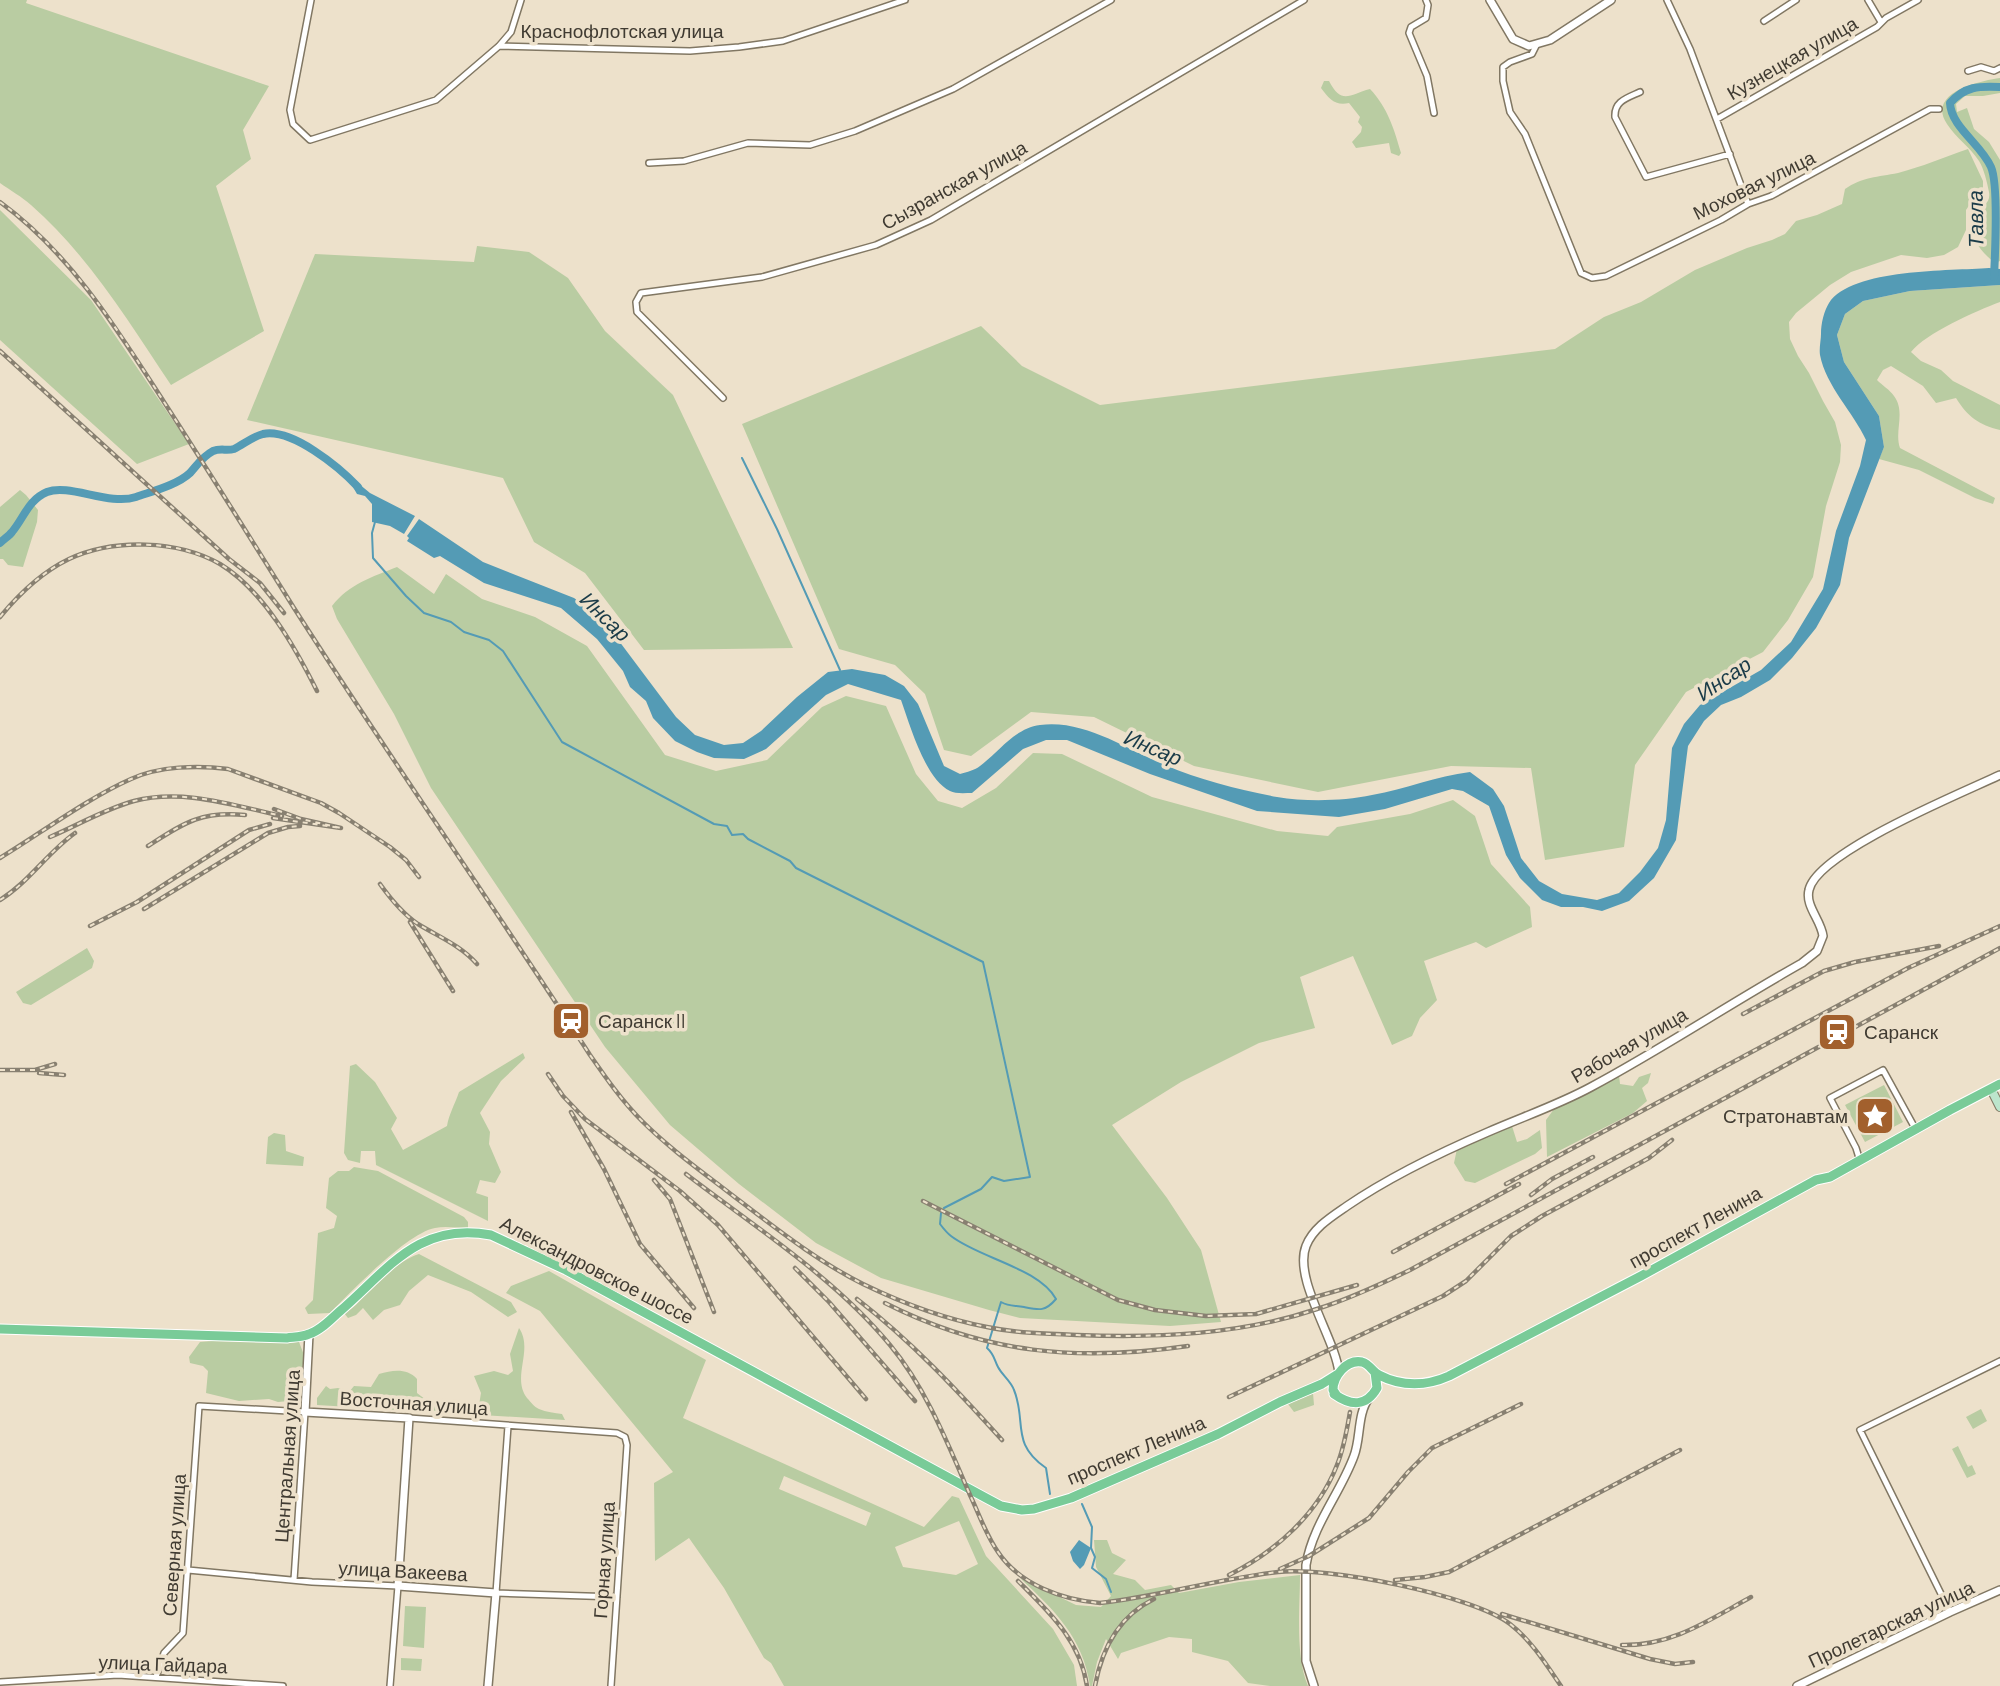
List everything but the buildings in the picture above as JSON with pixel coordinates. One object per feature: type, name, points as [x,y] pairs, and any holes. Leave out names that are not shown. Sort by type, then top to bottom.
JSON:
[{"type":"main road","name":"проспект Ленина","points":[[1402,1382],[1426,1384],[1449,1376],[1996,1087]]},
{"type":"main road","points":[[1996,1087],[2000,1107]]},
{"type":"main road","name":"Александровское шоссе","points":[[309,1334],[330,1320],[412,1247],[442,1235],[468,1232],[491,1235],[578,1276],[967,1487]]},
{"type":"main road","points":[[0,1329],[288,1338],[309,1334]]},
{"type":"main road","points":[[1337,1396],[1332,1386],[1338,1374],[1352,1363],[1362,1363],[1374,1372],[1402,1382]]},
{"type":"main road","points":[[1371,1396],[1377,1383],[1374,1372]]},
{"type":"main road","name":"проспект Ленина","points":[[967,1487],[1001,1506],[1012,1509],[1034,1509],[1055,1503],[1206,1439],[1338,1374]]},
{"type":"main road","points":[[1315,1387],[1323,1388],[1348,1403],[1360,1404],[1386,1386],[1402,1382]]},
{"type":"street","points":[[311,0],[290,110],[293,124],[310,140],[436,100],[499,46],[511,32],[521,0]]},
{"type":"street","name":"Краснофлотская улица","points":[[499,46],[690,51],[738,47],[783,41],[905,0]]},
{"type":"street","points":[[649,163],[684,161],[748,142],[810,145],[855,131],[953,89],[1111,0]]},
{"type":"street","name":"Сызранская улица","points":[[723,398],[637,312],[636,302],[641,293],[762,277],[876,245],[931,220],[1304,0]]},
{"type":"street","points":[[1426,0],[1426,18],[1411,27],[1409,33],[1427,76],[1434,113]]},
{"type":"street","points":[[1490,0],[1513,39],[1521,45],[1536,46],[1550,40],[1611,0]]},
{"type":"street","name":"Кузнецкая улица","points":[[1667,0],[1690,49],[1748,205]]},
{"type":"street","points":[[1764,21],[1796,0]]},
{"type":"street","points":[[1868,0],[1881,22]]},
{"type":"street","name":"Кузнецкая улица","points":[[1717,119],[1877,27],[1918,0]]},
{"type":"street","name":"Моховая улица","points":[[1536,46],[1532,54],[1503,66],[1503,81],[1510,112],[1525,134],[1581,273],[1592,278],[1606,276],[1771,196],[1930,110],[1938,109]]},
{"type":"street","points":[[1968,71],[1981,67],[1994,71],[2000,68]]},
{"type":"street","points":[[1640,92],[1617,103],[1615,117],[1646,177],[1730,154]]},
{"type":"street","name":"Рабочая улица","points":[[1337,1358],[1316,1310],[1305,1264],[1304,1249],[1307,1242],[1324,1223],[1389,1179],[1593,1086],[1802,963],[1816,951],[1823,936],[1808,897],[1812,881],[1818,875],[1842,854],[1873,835],[2000,775]]},
{"type":"street","points":[[1860,1161],[1830,1098],[1883,1070],[1916,1130]]},
{"type":"street","name":"Центральная улица","points":[[294,1580],[309,1334]]},
{"type":"street","points":[[1337,1358],[1342,1363],[1352,1363]]},
{"type":"street","points":[[1337,1358],[1338,1374]]},
{"type":"street","points":[[1950,1612],[1860,1430],[2000,1361]]},
{"type":"street","points":[[1314,1686],[1306,1661],[1304,1625],[1308,1550],[1314,1532],[1355,1455],[1364,1407],[1371,1396]]},
{"type":"street","points":[[1348,1403],[1359,1413],[1361,1422]]},
{"type":"street","name":"Восточная улица","points":[[199,1406],[617,1433],[625,1437]]},
{"type":"street","name":"Северная улица","points":[[156,1677],[164,1653],[183,1633],[199,1406]]},
{"type":"street","points":[[390,1686],[409,1418]]},
{"type":"street","points":[[488,1686],[508,1426]]},
{"type":"street","name":"Горная улица","points":[[611,1686],[627,1445],[625,1437]]},
{"type":"street","name":"улица Вакеева","points":[[188,1570],[294,1580],[618,1597]]},
{"type":"street","name":"Пролетарская улица","points":[[1797,1686],[2000,1590]]},
{"type":"street","name":"улица Гайдара","points":[[0,1682],[118,1675],[283,1686]]},
{"type":"street","points":[[176,1686],[177,1678]]},
{"type":"green space","points":[[0,0],[27,0],[26,3],[269,86],[243,130],[251,159],[216,186],[264,331],[171,385],[107,290],[71,245],[31,205],[0,183]]},
{"type":"green space","points":[[2000,78],[2000,93],[1965,96],[1956,104],[1957,112],[1967,108],[1974,129],[1989,142],[2000,160],[2000,261],[1995,263],[1979,247],[1972,227],[1977,213],[1989,199],[1984,172],[1975,156],[1947,124],[1942,113],[1943,104],[1958,90]]},
{"type":"green space","points":[[1324,81],[1329,81],[1342,96],[1370,89],[1390,119],[1401,153],[1399,156],[1391,153],[1389,143],[1356,148],[1352,142],[1361,132],[1362,127],[1358,122],[1360,117],[1349,103],[1336,102],[1330,98],[1321,88]]},
{"type":"green space","points":[[1968,149],[1983,181],[1983,200],[1972,201],[1966,210],[1966,230],[1958,247],[1944,255],[1927,258],[1901,255],[1851,272],[1830,285],[1789,322],[1790,339],[1835,422],[1841,445],[1840,462],[1826,506],[1813,577],[1788,620],[1763,652],[1686,692],[1635,765],[1624,847],[1545,860],[1531,768],[1451,766],[1318,792],[1194,766],[1094,717],[1031,712],[971,756],[944,750],[925,694],[895,665],[839,649],[742,424],[981,326],[1022,366],[1100,405],[1555,349],[1604,317],[1641,302],[1695,270],[1772,240],[1785,234],[1796,221],[1842,204],[1845,189],[1851,185],[1870,178],[1907,171]]},
{"type":"green space","points":[[0,210],[91,300],[189,444],[137,464],[0,340]]},
{"type":"green space","points":[[477,246],[529,252],[568,278],[605,331],[673,395],[793,648],[644,650],[585,573],[534,542],[503,478],[247,420],[315,254],[474,262]]},
{"type":"green space","points":[[2000,285],[2000,302],[1939,330],[1911,352],[1921,361],[1941,370],[1953,381],[2000,405],[2000,430],[1974,419],[1956,398],[1936,403],[1923,386],[1891,366],[1883,370],[1877,380],[1897,402],[1900,415],[1900,448],[1995,498],[1993,504],[1919,470],[1879,459],[1884,447],[1879,416],[1844,362],[1837,335],[1845,314],[1863,301],[1910,291]]},
{"type":"green space","points":[[20,490],[38,510],[23,567],[8,565],[0,559],[0,507]]},
{"type":"green space","points":[[397,567],[434,594],[446,574],[482,599],[535,617],[587,646],[665,755],[716,771],[767,760],[822,707],[846,696],[886,706],[916,774],[938,801],[962,808],[996,788],[1033,753],[1062,754],[1152,797],[1277,831],[1328,836],[1337,827],[1410,814],[1453,800],[1475,816],[1491,864],[1530,907],[1532,927],[1486,948],[1476,942],[1424,961],[1437,1000],[1420,1018],[1412,1036],[1392,1045],[1353,956],[1300,977],[1315,1028],[1259,1043],[1181,1082],[1112,1125],[1167,1198],[1201,1250],[1221,1322],[1170,1326],[1020,1318],[881,1278],[816,1243],[739,1184],[670,1125],[605,1047],[431,788],[394,714],[337,619],[332,606],[339,598],[362,582]]},
{"type":"green space","points":[[87,948],[94,961],[92,968],[31,1005],[23,1003],[16,992]]},
{"type":"green space","points":[[523,1053],[525,1058],[501,1081],[480,1113],[490,1132],[489,1144],[501,1172],[495,1183],[480,1180],[476,1193],[488,1197],[488,1221],[376,1165],[375,1151],[361,1151],[360,1163],[348,1160],[344,1153],[350,1066],[356,1064],[375,1082],[397,1118],[391,1129],[403,1150],[447,1126],[459,1092]]},
{"type":"green space","points":[[1651,1073],[1648,1083],[1642,1088],[1647,1101],[1633,1113],[1547,1157],[1546,1120],[1554,1109],[1619,1075],[1620,1084],[1633,1086],[1639,1077]]},
{"type":"green space","points":[[1884,1085],[1903,1122],[1865,1142],[1845,1105]]},
{"type":"green space","points":[[1512,1126],[1517,1142],[1540,1130],[1542,1148],[1475,1183],[1465,1181],[1454,1163],[1457,1149]]},
{"type":"green space","points":[[274,1133],[285,1135],[286,1151],[304,1157],[303,1166],[266,1164],[268,1137]]},
{"type":"green space","points":[[354,1167],[378,1171],[464,1217],[468,1228],[439,1227],[423,1232],[380,1265],[330,1313],[308,1314],[305,1308],[313,1300],[318,1233],[334,1228],[337,1216],[326,1208],[329,1178],[338,1171],[349,1171]]},
{"type":"green space","points":[[419,1254],[511,1302],[517,1312],[508,1317],[471,1292],[428,1275],[409,1291],[400,1305],[384,1310],[373,1320],[363,1308],[348,1318],[344,1313],[356,1305],[378,1281],[401,1263]]},
{"type":"green space","points":[[549,1271],[706,1360],[683,1418],[924,1527],[952,1496],[959,1498],[986,1556],[1053,1629],[1074,1665],[1077,1686],[784,1686],[771,1663],[764,1658],[724,1588],[689,1538],[655,1561],[654,1483],[673,1472],[540,1311],[506,1293],[511,1286]],"holes":[[[784,1476],[871,1513],[866,1526],[779,1489]],[[959,1521],[978,1564],[956,1575],[903,1567],[895,1547]]]},
{"type":"green space","points":[[519,1328],[524,1345],[521,1381],[527,1398],[536,1407],[562,1414],[565,1420],[317,1405],[317,1398],[326,1386],[349,1392],[354,1386],[371,1387],[379,1374],[400,1371],[417,1379],[417,1393],[430,1403],[479,1405],[481,1393],[474,1376],[494,1371],[508,1375],[513,1371],[510,1354]]},
{"type":"green space","points":[[200,1342],[299,1342],[304,1355],[299,1393],[289,1401],[278,1402],[269,1399],[239,1401],[206,1393],[208,1371],[203,1366],[190,1363],[189,1357]]},
{"type":"green space","points":[[1313,1393],[1314,1405],[1294,1412],[1288,1404],[1291,1401]]},
{"type":"green space","points":[[1981,1409],[1987,1421],[1973,1429],[1966,1417]]},
{"type":"green space","points":[[1958,1446],[1968,1467],[1972,1465],[1976,1474],[1967,1478],[1952,1449]]},
{"type":"green space","points":[[1094,1540],[1107,1540],[1112,1553],[1126,1560],[1113,1574],[1135,1580],[1145,1590],[1171,1585],[1179,1593],[1300,1575],[1301,1661],[1308,1686],[1248,1683],[1228,1661],[1192,1652],[1192,1639],[1169,1637],[1121,1653],[1118,1659],[1106,1639],[1090,1686],[1081,1653],[1074,1639],[1055,1613],[1020,1578],[1076,1605],[1101,1607],[1111,1596],[1096,1567]]},
{"type":"green space","points":[[405,1606],[426,1607],[424,1648],[403,1646]]},
{"type":"green space","points":[[401,1658],[422,1659],[421,1671],[401,1670]]},
{"type":"water","points":[[2000,269],[2000,285],[1910,291],[1863,301],[1845,314],[1837,335],[1844,362],[1879,416],[1884,447],[1849,538],[1840,585],[1816,628],[1770,680],[1721,705],[1704,721],[1688,746],[1676,840],[1654,878],[1629,901],[1602,911],[1583,907],[1561,907],[1542,900],[1520,878],[1506,855],[1489,806],[1463,791],[1452,789],[1385,809],[1339,817],[1257,811],[1150,774],[1067,740],[1046,740],[1023,749],[972,793],[955,793],[941,785],[926,764],[901,700],[848,684],[826,695],[766,749],[744,759],[714,758],[675,741],[653,718],[646,701],[630,687],[623,671],[597,639],[561,608],[484,583],[440,556],[434,558],[407,541],[407,536],[419,519],[483,562],[574,598],[601,617],[676,717],[695,735],[724,745],[743,743],[761,731],[828,672],[852,669],[885,675],[904,686],[918,704],[944,766],[960,774],[978,767],[1023,731],[1040,725],[1056,724],[1089,731],[1206,780],[1289,799],[1361,797],[1470,772],[1493,789],[1504,806],[1521,858],[1539,881],[1562,894],[1597,900],[1619,893],[1640,872],[1658,848],[1666,820],[1672,748],[1684,724],[1700,705],[1761,670],[1791,642],[1823,589],[1836,531],[1860,466],[1866,440],[1828,377],[1820,355],[1822,321],[1829,303],[1841,292],[1858,283],[1880,277]]},
{"type":"water","points":[[353,479],[370,493],[415,516],[404,534],[390,526],[372,522],[372,504],[365,496],[357,494],[350,482]]},
{"type":"water","points":[[1079,1540],[1091,1548],[1080,1569],[1070,1552]]},
{"type":"waterway","name":"Тавла","points":[[1994,277],[1996,220],[1991,167],[1955,120],[1950,103],[1961,93],[1973,88],[2000,87]]},
{"type":"waterway","name":"Инсар","points":[[0,543],[12,532],[31,504],[47,492],[66,490],[114,499],[136,497],[178,481],[213,451],[234,449],[263,434],[275,434],[301,443],[339,469],[358,487]]},
{"type":"waterway","points":[[742,458],[840,670]]},
{"type":"waterway","points":[[375,522],[372,533],[373,558],[424,613],[451,622],[464,632],[489,640],[503,651],[562,742],[714,824],[727,826],[732,835],[743,834],[790,861],[796,868],[983,962],[1030,1177],[1004,1181],[992,1177],[981,1189],[944,1208]]},
{"type":"waterway","points":[[941,1213],[940,1224],[951,1236],[977,1251],[1023,1271],[1048,1288],[1056,1299],[1045,1308],[1038,1309],[1001,1302],[987,1348],[1013,1387],[1018,1402],[1023,1441],[1035,1459],[1046,1468],[1050,1494]]},
{"type":"waterway","points":[[1082,1504],[1092,1527],[1091,1548],[1095,1557],[1092,1568],[1106,1579],[1111,1592]]},
{"type":"railway","points":[[0,202],[26,223],[71,269],[129,347],[330,664],[590,1055],[621,1097],[642,1121],[676,1152],[798,1244],[846,1275],[908,1304],[955,1320],[998,1329],[1043,1334],[1107,1336],[1198,1333],[1288,1318],[1317,1309],[1410,1270],[2000,948]]},
{"type":"railway","points":[[0,351],[229,559],[260,583],[284,613]]},
{"type":"railway","points":[[0,617],[40,577],[59,564],[87,552],[125,545],[166,546],[185,550],[220,564],[250,589],[288,638],[317,691]]},
{"type":"railway","points":[[0,858],[81,806],[131,779],[166,769],[204,767],[228,769],[321,803],[390,847],[406,860],[419,877]]},
{"type":"railway","points":[[50,837],[113,808],[134,801],[171,796],[227,803],[282,816]]},
{"type":"railway","points":[[273,818],[341,828],[301,819],[274,809]]},
{"type":"railway","points":[[148,846],[193,820],[216,815],[245,815]]},
{"type":"railway","points":[[90,926],[137,902],[249,830],[270,824]]},
{"type":"railway","points":[[144,909],[268,833],[300,826]]},
{"type":"railway","points":[[0,900],[20,885],[75,833]]},
{"type":"railway","points":[[380,884],[412,920],[456,946],[477,964]]},
{"type":"railway","points":[[410,922],[453,991]]},
{"type":"railway","points":[[1506,1184],[1908,968],[2000,926]]},
{"type":"railway","points":[[1743,1014],[1824,971],[1855,962],[1939,946]]},
{"type":"railway","points":[[0,1070],[35,1070],[55,1064]]},
{"type":"railway","points":[[39,1073],[64,1075]]},
{"type":"railway","points":[[548,1074],[563,1096],[585,1119],[680,1191],[718,1225],[866,1399]]},
{"type":"railway","points":[[571,1112],[604,1169],[640,1244],[694,1308]]},
{"type":"railway","points":[[1229,1397],[1443,1296],[1466,1281],[1511,1236],[1542,1216],[1649,1158],[1672,1140]]},
{"type":"railway","points":[[1531,1195],[1552,1179],[1593,1157]]},
{"type":"railway","points":[[686,1174],[819,1275],[845,1297],[890,1345],[915,1379],[935,1417],[994,1545],[1007,1564],[1030,1582],[1057,1594],[1100,1603],[1278,1572],[1300,1571],[1363,1578],[1433,1593],[1491,1613],[1518,1630],[1561,1686]]},
{"type":"railway","points":[[654,1180],[670,1199],[714,1312]]},
{"type":"railway","points":[[1393,1252],[1519,1184]]},
{"type":"railway","points":[[923,1201],[1118,1300],[1155,1310],[1206,1316],[1256,1314],[1357,1285]]},
{"type":"railway","points":[[795,1268],[829,1302],[915,1401]]},
{"type":"railway","points":[[857,1299],[932,1366],[1002,1440]]},
{"type":"railway","points":[[885,1303],[959,1333],[1033,1350],[1108,1353],[1188,1346]]},
{"type":"railway","points":[[1280,1569],[1309,1556],[1369,1518],[1432,1448],[1521,1404]]},
{"type":"railway","points":[[1229,1575],[1278,1543],[1319,1500],[1339,1459],[1350,1412]]},
{"type":"railway","points":[[1395,1580],[1449,1572],[1680,1450]]},
{"type":"railway","points":[[1018,1581],[1062,1628],[1078,1655],[1087,1686]]},
{"type":"railway","points":[[1622,1645],[1674,1636],[1705,1623],[1751,1597]]},
{"type":"railway","points":[[1095,1686],[1102,1659],[1114,1635],[1131,1614],[1154,1599]]},
{"type":"railway","points":[[1502,1614],[1650,1659],[1675,1664],[1693,1662]]},
{"type":"place","name":"Саранск II","points":[[571,1021]]},
{"type":"place","name":"Саранск","points":[[1837,1032]]},
{"type":"place","name":"Стратонавтам","points":[[1875,1116]]}]
